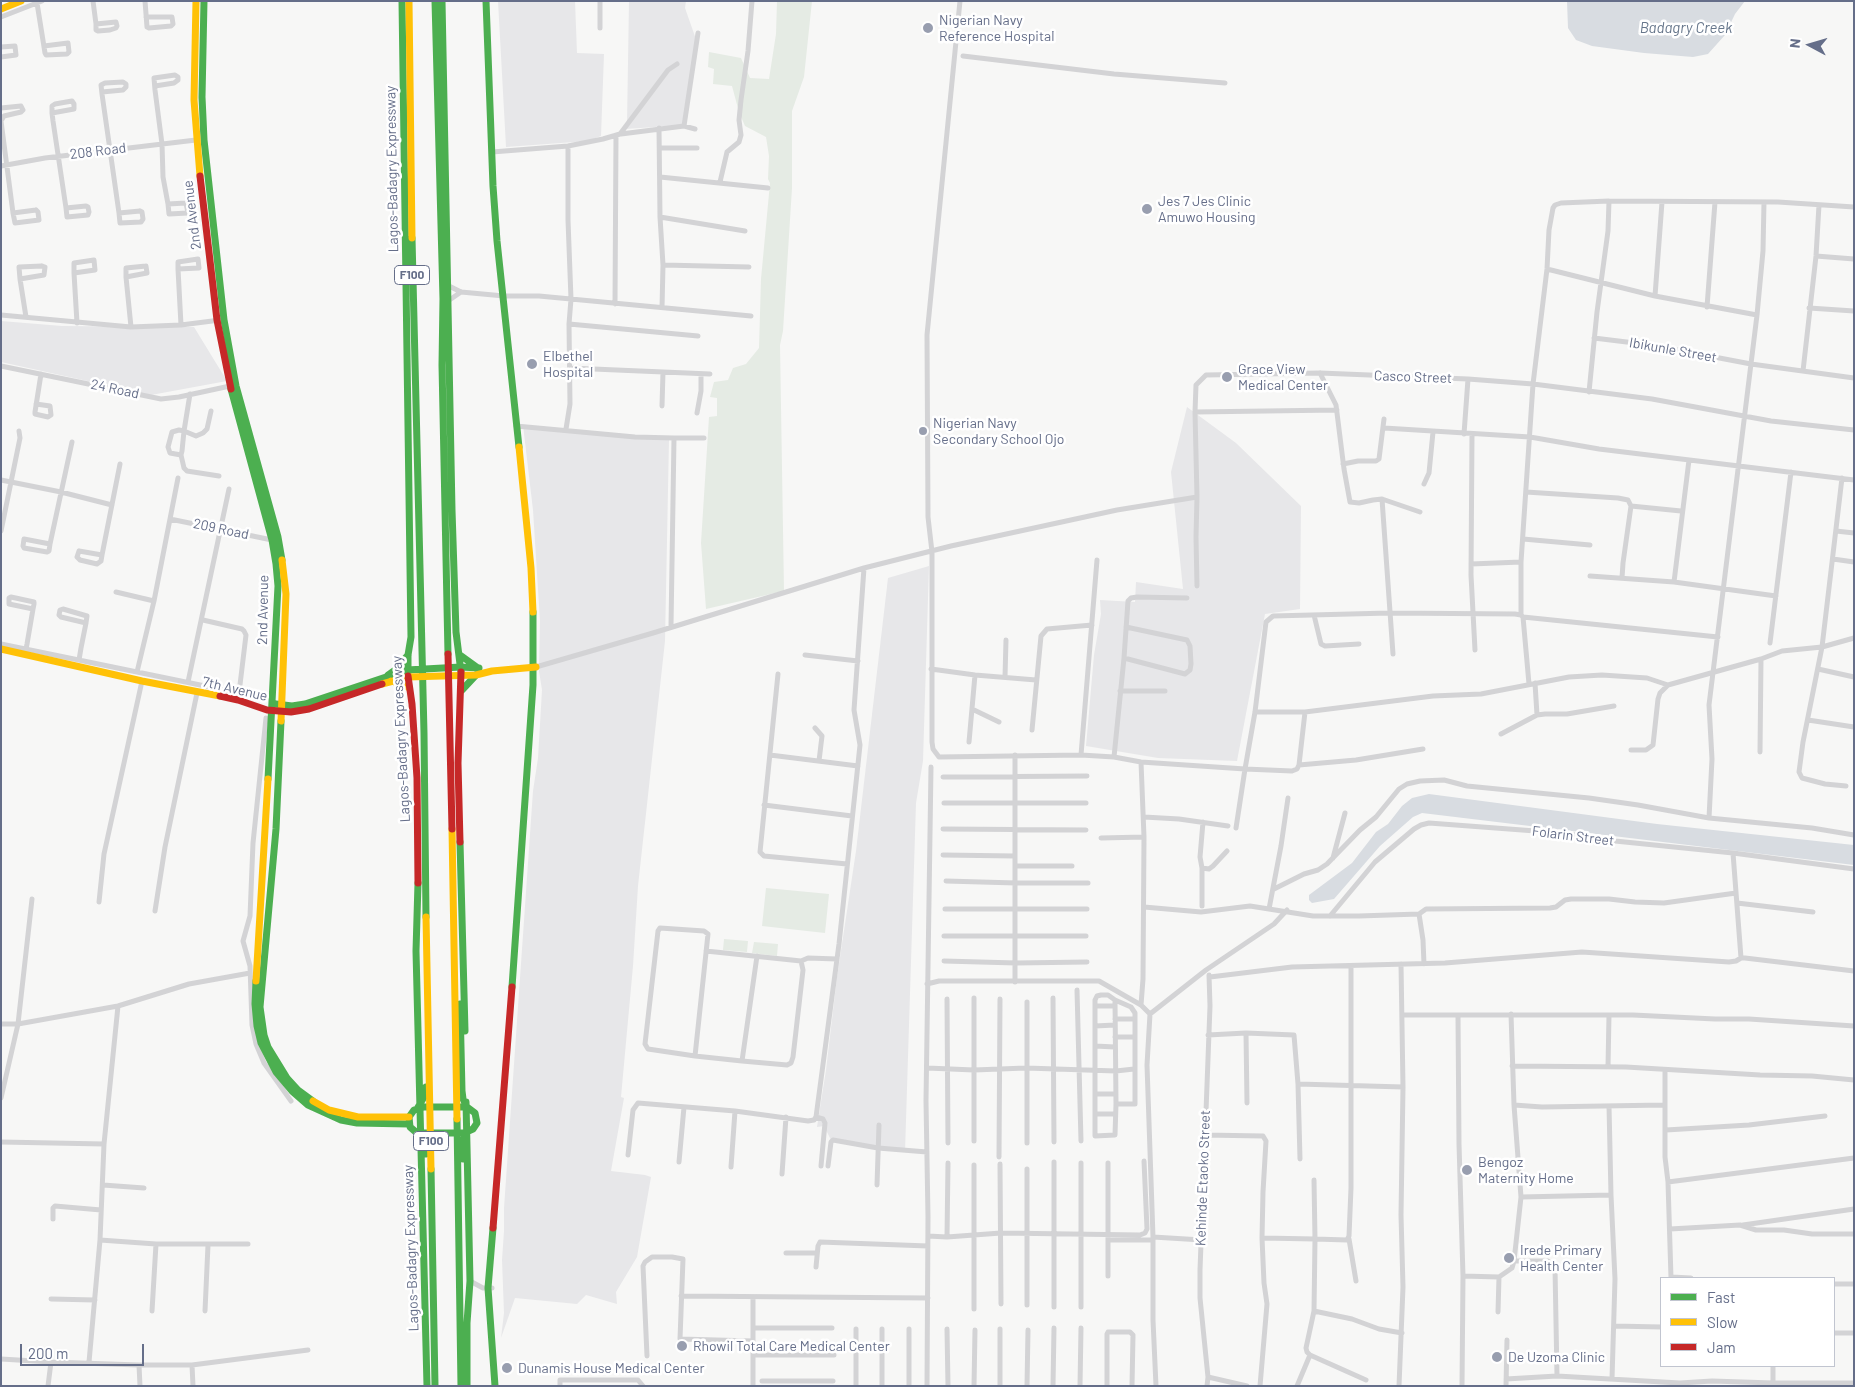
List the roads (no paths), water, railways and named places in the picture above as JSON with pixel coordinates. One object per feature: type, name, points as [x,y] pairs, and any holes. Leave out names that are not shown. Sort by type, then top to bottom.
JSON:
[{"type":"main road","points":[[1,9],[21,1]]},
{"type":"main road","name":"2nd Avenue","points":[[196,1],[194,92],[196,140],[220,320],[282,555],[286,594],[258,942],[255,1016],[261,1043],[276,1072],[308,1105],[341,1120],[357,1122],[409,1121]]},
{"type":"main road","name":"2nd Avenue","points":[[204,1],[202,97],[204,140],[222,351],[272,540],[276,564],[278,609],[276,829],[260,1008],[264,1035],[268,1047],[295,1090]]},
{"type":"main road","name":"Lagos-Badagry Expressway","points":[[402,1],[411,637],[408,673],[417,778],[416,960],[427,1386]]},
{"type":"main road","name":"Lagos-Badagry Expressway","points":[[409,1],[410,205],[424,732],[425,897],[435,1386]]},
{"type":"main road","name":"F100","points":[[436,1],[444,299],[442,365],[450,732],[460,1386]]},
{"type":"main road","points":[[442,1],[452,520],[456,632],[462,675],[459,709],[458,772],[470,1281],[467,1323],[468,1386]]},
{"type":"main road","points":[[486,1],[493,186],[498,232],[497,241],[506,296],[531,568],[534,667],[522,858],[490,1288],[496,1386]]},
{"type":"main road","name":"7th Avenue","points":[[1,649],[197,693],[239,697],[261,706],[291,712],[309,709],[408,673]]},
{"type":"main road","points":[[408,655],[390,678],[409,688]]},
{"type":"main road","points":[[460,655],[477,671]]},
{"type":"main road","points":[[408,673],[461,667],[477,671],[492,671],[534,667]]},
{"type":"main road","points":[[408,673],[462,675],[477,671]]},
{"type":"main road","points":[[462,690],[477,671]]},
{"type":"main road","points":[[417,1109],[423,1101],[426,1092],[423,946],[425,897]]},
{"type":"main road","points":[[452,904],[461,1030],[462,1095],[467,1107]]},
{"type":"main road","points":[[417,1133],[467,1132],[475,1127],[477,1119],[474,1111],[467,1107],[417,1109],[411,1112],[409,1121],[412,1129],[423,1139],[426,1147],[435,1366]]},
{"type":"main road","points":[[460,1357],[464,1205],[463,1141],[467,1132]]},
{"type":"street","points":[[93,1],[96,24]]},
{"type":"street","points":[[145,1],[146,17],[148,28],[173,25],[172,17],[146,17]]},
{"type":"street","points":[[600,1],[600,28]]},
{"type":"street","points":[[720,182],[727,152],[739,142],[741,135],[739,120],[752,1]]},
{"type":"street","points":[[960,1],[927,335],[928,517],[932,552],[932,742],[935,754],[944,758],[1081,755],[1114,757],[1141,762],[1245,769],[1295,770],[1299,765],[1305,712]]},
{"type":"street","points":[[1,17],[39,2],[44,46],[45,53],[48,56],[67,54],[69,52],[68,43],[44,46]]},
{"type":"street","points":[[684,126],[698,33]]},
{"type":"street","points":[[1,47],[15,46],[16,55],[1,57]]},
{"type":"street","points":[[963,56],[1114,74],[1226,83]]},
{"type":"street","points":[[614,304],[618,134],[668,70],[677,64]]},
{"type":"street","points":[[155,86],[162,144],[163,177],[168,204]]},
{"type":"street","points":[[102,92],[119,214],[121,224],[141,222],[143,220],[141,212],[119,214]]},
{"type":"street","points":[[1,108],[21,106],[23,109],[21,112],[4,116],[1,121],[4,166],[13,213],[16,223],[38,220],[40,218],[36,210],[13,213]]},
{"type":"street","points":[[52,113],[66,208]]},
{"type":"street","points":[[492,152],[568,146],[618,134],[659,128],[684,126],[696,128]]},
{"type":"street","points":[[659,128],[660,217],[664,265],[662,308]]},
{"type":"street","name":"208 Road","points":[[4,166],[58,156],[196,140]]},
{"type":"street","points":[[566,429],[570,404],[569,324],[571,299],[568,146]]},
{"type":"street","points":[[660,148],[697,148]]},
{"type":"street","points":[[660,177],[768,188]]},
{"type":"street","points":[[1589,392],[1608,231],[1609,201]]},
{"type":"street","points":[[1536,715],[1522,616],[1521,562],[1533,384],[1553,208],[1561,203],[1609,201],[1778,202],[1854,207]]},
{"type":"street","points":[[1655,296],[1662,202]]},
{"type":"street","points":[[1707,307],[1715,202]]},
{"type":"street","points":[[1709,818],[1712,759],[1709,716],[1757,315],[1763,250],[1764,202]]},
{"type":"street","points":[[1803,371],[1816,256],[1819,205]]},
{"type":"street","points":[[660,217],[745,231]]},
{"type":"street","points":[[1816,256],[1854,259]]},
{"type":"street","points":[[664,265],[749,267]]},
{"type":"street","points":[[20,279],[44,276],[45,267],[19,268],[20,279],[26,317]]},
{"type":"street","points":[[178,269],[181,325]]},
{"type":"street","points":[[1547,269],[1655,296],[1757,315]]},
{"type":"street","points":[[74,273],[77,323]]},
{"type":"street","points":[[126,277],[131,327]]},
{"type":"street","points":[[448,286],[461,292],[571,299],[751,316]]},
{"type":"street","points":[[448,301],[461,292]]},
{"type":"street","points":[[1809,308],[1854,311]]},
{"type":"street","points":[[1,315],[131,327],[181,325],[220,320]]},
{"type":"street","points":[[569,324],[698,336]]},
{"type":"street","name":"Ibikunle Street","points":[[1594,338],[1651,345],[1751,364],[1854,378]]},
{"type":"street","name":"24 Road","points":[[1,366],[161,398],[179,398],[230,386]]},
{"type":"street","points":[[570,368],[710,374]]},
{"type":"street","points":[[662,406],[663,372]]},
{"type":"street","points":[[1320,373],[1337,410],[1343,464],[1350,502],[1359,503],[1382,499],[1420,512]]},
{"type":"street","name":"Casco Street","points":[[1197,586],[1196,385],[1206,375],[1320,373],[1468,379],[1533,384],[1652,399],[1744,416],[1854,430]]},
{"type":"street","points":[[36,404],[40,374]]},
{"type":"street","points":[[697,413],[701,391],[701,374]]},
{"type":"street","points":[[1464,434],[1468,379]]},
{"type":"street","points":[[190,394],[181,455],[184,468],[187,471],[219,476]]},
{"type":"street","points":[[1195,412],[1337,410]]},
{"type":"street","points":[[181,455],[170,453],[168,447],[172,432],[179,430],[196,436],[203,433],[207,429],[211,411]]},
{"type":"street","points":[[1343,464],[1358,460],[1376,461],[1379,459],[1384,419]]},
{"type":"street","points":[[518,426],[566,429],[635,437],[704,438]]},
{"type":"street","points":[[1384,428],[1530,437],[1599,449],[1854,480]]},
{"type":"street","points":[[1,531],[20,438],[19,431]]},
{"type":"street","points":[[1424,484],[1428,473],[1432,432]]},
{"type":"street","points":[[1472,434],[1471,564],[1475,650]]},
{"type":"street","points":[[671,626],[674,438]]},
{"type":"street","points":[[50,544],[26,539],[22,546],[24,548],[49,551],[72,442]]},
{"type":"street","points":[[1674,582],[1688,460]]},
{"type":"street","points":[[102,555],[79,551],[77,557],[80,560],[97,564],[101,561],[120,464]]},
{"type":"street","points":[[1770,643],[1792,472]]},
{"type":"street","points":[[137,672],[154,600],[178,478]]},
{"type":"street","points":[[1842,478],[1822,647],[1800,758],[1799,772],[1800,777],[1818,783],[1846,786]]},
{"type":"street","points":[[1,480],[112,505]]},
{"type":"street","points":[[188,682],[229,489]]},
{"type":"street","points":[[1526,492],[1628,500],[1631,506],[1622,578]]},
{"type":"street","points":[[534,667],[654,633],[671,626],[864,568],[951,546],[1094,514],[1197,497]]},
{"type":"street","points":[[1382,499],[1393,654]]},
{"type":"street","points":[[1631,506],[1681,511]]},
{"type":"street","name":"209 Road","points":[[170,519],[272,540]]},
{"type":"street","points":[[1836,531],[1854,533]]},
{"type":"street","points":[[1523,539],[1590,545]]},
{"type":"street","points":[[1832,559],[1854,562]]},
{"type":"street","points":[[1081,755],[1097,560]]},
{"type":"street","points":[[1471,564],[1521,562]]},
{"type":"street","points":[[628,1155],[633,1110],[638,1103],[735,1111],[812,1121],[816,1116],[837,959],[858,766],[860,738],[854,710],[864,568]]},
{"type":"street","points":[[1590,576],[1674,582],[1776,596]]},
{"type":"street","points":[[116,592],[154,600]]},
{"type":"street","points":[[26,649],[34,604],[33,601],[8,598],[9,604],[33,609]]},
{"type":"street","points":[[1114,757],[1128,601],[1131,598],[1187,598]]},
{"type":"street","points":[[79,660],[86,623],[86,614],[60,610],[60,617],[86,623]]},
{"type":"street","points":[[1236,828],[1266,622],[1273,616],[1389,613],[1522,616],[1718,637]]},
{"type":"street","points":[[1314,615],[1321,644],[1325,646],[1359,644]]},
{"type":"street","points":[[1,644],[188,682],[239,697],[246,635],[242,629],[202,620]]},
{"type":"street","points":[[1032,730],[1041,636],[1047,629],[1092,625]]},
{"type":"street","points":[[1124,658],[1185,674],[1190,670],[1191,664],[1190,646],[1187,640],[1126,627]]},
{"type":"street","points":[[1631,750],[1646,750],[1653,745],[1658,699],[1660,693],[1668,685],[1760,660],[1782,651],[1822,647],[1854,638]]},
{"type":"street","points":[[1005,677],[1006,640]]},
{"type":"street","points":[[805,655],[858,661]]},
{"type":"street","points":[[1760,660],[1760,752]]},
{"type":"street","points":[[931,669],[1036,680]]},
{"type":"street","points":[[1818,669],[1854,677]]},
{"type":"street","points":[[778,674],[764,805],[761,855],[847,864]]},
{"type":"street","points":[[969,742],[975,675]]},
{"type":"street","points":[[1254,712],[1305,712],[1432,696],[1480,694],[1568,677],[1602,675],[1646,678],[1668,685]]},
{"type":"street","points":[[98,902],[104,854],[142,681]]},
{"type":"street","points":[[1120,691],[1165,691]]},
{"type":"street","points":[[155,912],[165,847],[197,693]]},
{"type":"street","points":[[1501,734],[1536,715],[1567,714],[1614,706]]},
{"type":"street","points":[[972,709],[1000,722]]},
{"type":"street","points":[[266,718],[253,843],[250,916],[243,941],[250,973],[252,1026],[256,1044],[264,1063],[291,1100]]},
{"type":"street","points":[[1808,720],[1854,727]]},
{"type":"street","points":[[815,728],[822,736],[819,761]]},
{"type":"street","points":[[1299,765],[1356,760],[1423,749]]},
{"type":"street","points":[[770,755],[858,766]]},
{"type":"street","points":[[1014,755],[1016,866],[1015,982]]},
{"type":"street","points":[[1141,762],[1144,817],[1144,979],[1141,1005]]},
{"type":"street","points":[[927,1386],[927,984],[931,767]]},
{"type":"street","points":[[943,777],[1087,776]]},
{"type":"street","points":[[1274,889],[1304,874],[1318,870],[1333,859],[1360,830],[1379,814],[1399,789],[1407,784],[1420,781],[1444,780],[1467,786],[1589,798],[1709,818],[1812,828],[1854,835]]},
{"type":"street","points":[[1269,908],[1274,889],[1288,798]]},
{"type":"street","points":[[944,803],[1086,803]]},
{"type":"street","points":[[764,805],[852,816]]},
{"type":"street","points":[[1333,859],[1345,813]]},
{"type":"street","points":[[1144,817],[1228,826]]},
{"type":"street","points":[[1202,822],[1200,849],[1202,906]]},
{"type":"street","name":"Folarin Street","points":[[1330,916],[1375,862],[1414,829],[1429,823],[1562,833],[1629,843],[1733,853],[1854,869]]},
{"type":"street","points":[[943,829],[1015,828],[1086,830]]},
{"type":"street","points":[[1101,838],[1144,837]]},
{"type":"street","points":[[1202,868],[1205,869],[1213,866],[1227,851]]},
{"type":"street","points":[[1733,853],[1741,958]]},
{"type":"street","points":[[943,855],[1015,856]]},
{"type":"street","points":[[1016,866],[1072,866]]},
{"type":"street","points":[[946,881],[1088,883]]},
{"type":"street","points":[[1144,907],[1202,912],[1242,906],[1287,910],[1313,916],[1419,914],[1426,909],[1550,908],[1571,899],[1664,902],[1736,893]]},
{"type":"street","points":[[1,1098],[18,1024],[32,898]]},
{"type":"street","points":[[1737,903],[1813,912]]},
{"type":"street","points":[[945,909],[1086,909]]},
{"type":"street","points":[[1150,1014],[1206,970],[1274,924],[1287,910]]},
{"type":"street","points":[[1419,914],[1424,940],[1424,964]]},
{"type":"street","points":[[695,1056],[708,934],[704,931],[660,928],[658,931],[645,1044],[648,1049],[695,1056],[742,1062],[787,1065],[791,1063],[803,970],[802,961]]},
{"type":"street","points":[[944,936],[1086,936]]},
{"type":"street","points":[[706,951],[802,961],[808,958],[837,959]]},
{"type":"street","points":[[1206,970],[1210,977],[1292,967],[1445,963],[1582,952],[1729,962],[1741,958],[1854,971]]},
{"type":"street","points":[[742,1062],[756,956]]},
{"type":"street","points":[[944,961],[1086,962]]},
{"type":"street","points":[[1399,1386],[1402,1333],[1403,1087],[1401,964]]},
{"type":"street","points":[[1351,966],[1352,1087],[1349,1239],[1356,1281]]},
{"type":"street","points":[[1,1024],[18,1024],[118,1006],[190,984],[250,973]]},
{"type":"street","name":"Kehinde Etaoko Street","points":[[1207,1386],[1208,1377],[1200,1298],[1210,977]]},
{"type":"street","points":[[927,984],[939,981],[1099,981],[1141,1005],[1150,1014],[1148,1065],[1156,1386]]},
{"type":"street","points":[[1077,990],[1081,1141]]},
{"type":"street","points":[[1101,995],[1108,995],[1115,1003],[1115,1136],[1095,1136],[1096,1006],[1095,1000],[1097,996],[1101,995]]},
{"type":"street","points":[[947,998],[948,1143]]},
{"type":"street","points":[[974,998],[974,1141]]},
{"type":"street","points":[[1054,998],[1054,1142]]},
{"type":"street","points":[[999,1156],[1000,1000]]},
{"type":"street","points":[[1027,1002],[1027,1142]]},
{"type":"street","points":[[1096,1006],[1115,1003],[1131,1007],[1134,1013],[1135,1104],[1116,1104]]},
{"type":"street","points":[[89,1362],[100,1240],[104,1144],[118,1006]]},
{"type":"street","points":[[1463,1276],[1499,1277],[1512,1268],[1514,1260],[1521,1197],[1514,1105],[1511,1014]]},
{"type":"street","points":[[1402,1015],[1609,1015],[1715,1020],[1749,1019],[1854,1026]]},
{"type":"street","points":[[1608,1067],[1609,1015]]},
{"type":"street","points":[[1458,1016],[1463,1276],[1462,1386]]},
{"type":"street","points":[[1095,1026],[1135,1019]]},
{"type":"street","points":[[1246,1033],[1247,1103]]},
{"type":"street","points":[[1208,1035],[1246,1033],[1294,1035],[1298,1084],[1300,1159]]},
{"type":"street","points":[[1114,1037],[1134,1038]]},
{"type":"street","points":[[1095,1046],[1115,1046]]},
{"type":"street","points":[[1512,1066],[1608,1067],[1812,1076],[1854,1080]]},
{"type":"street","points":[[927,1068],[974,1070],[1054,1068],[1116,1071],[1134,1069]]},
{"type":"street","points":[[1665,1070],[1665,1157],[1668,1182],[1671,1277]]},
{"type":"street","points":[[1298,1084],[1403,1087]]},
{"type":"street","points":[[1095,1094],[1116,1094]]},
{"type":"street","points":[[1514,1105],[1542,1107],[1664,1105]]},
{"type":"street","points":[[1609,1106],[1615,1279],[1615,1379],[1617,1386]]},
{"type":"street","points":[[679,1162],[684,1107]]},
{"type":"street","points":[[731,1167],[735,1111]]},
{"type":"street","points":[[1095,1114],[1115,1114]]},
{"type":"street","points":[[816,1116],[823,1119],[825,1123],[821,1166]]},
{"type":"street","points":[[1666,1130],[1750,1125],[1825,1116]]},
{"type":"street","points":[[782,1174],[786,1117]]},
{"type":"street","points":[[877,1186],[879,1125]]},
{"type":"street","points":[[1204,1135],[1265,1137],[1262,1238],[1267,1304],[1260,1386]]},
{"type":"street","points":[[828,1166],[831,1142],[833,1140],[878,1148],[927,1152]]},
{"type":"street","points":[[1,1142],[104,1144]]},
{"type":"street","points":[[1668,1182],[1854,1158]]},
{"type":"street","points":[[1108,1237],[1145,1233],[1144,1161]]},
{"type":"street","points":[[1054,1162],[1054,1307]]},
{"type":"street","points":[[947,1237],[948,1163]]},
{"type":"street","points":[[1081,1163],[1081,1307]]},
{"type":"street","points":[[1108,1163],[1108,1276]]},
{"type":"street","points":[[1000,1164],[1001,1304]]},
{"type":"street","points":[[974,1165],[974,1308]]},
{"type":"street","points":[[1027,1168],[1027,1305]]},
{"type":"street","points":[[1314,1180],[1314,1311],[1312,1330],[1306,1348],[1307,1352],[1366,1380]]},
{"type":"street","points":[[103,1185],[144,1188]]},
{"type":"street","points":[[1521,1197],[1611,1195]]},
{"type":"street","points":[[53,1219],[53,1208],[55,1206],[101,1210]]},
{"type":"street","points":[[1670,1229],[1740,1226],[1854,1209]]},
{"type":"street","points":[[1740,1226],[1756,1230],[1784,1230],[1812,1234],[1854,1234]]},
{"type":"street","points":[[928,1236],[947,1237],[975,1234],[1028,1233],[1202,1240]]},
{"type":"street","points":[[1262,1238],[1344,1241],[1349,1239]]},
{"type":"street","points":[[100,1240],[156,1244],[248,1244]]},
{"type":"street","points":[[816,1267],[820,1242],[928,1246]]},
{"type":"street","points":[[152,1311],[156,1244]]},
{"type":"street","points":[[205,1312],[208,1245]]},
{"type":"street","points":[[786,1253],[817,1253]]},
{"type":"street","points":[[647,1356],[643,1266],[648,1258],[672,1257],[683,1260],[680,1339],[753,1341]]},
{"type":"street","points":[[1514,1260],[1548,1261],[1554,1268],[1557,1376]]},
{"type":"street","points":[[1498,1312],[1499,1277]]},
{"type":"street","points":[[470,1281],[477,1286],[490,1288]]},
{"type":"street","points":[[1835,1284],[1854,1284]]},
{"type":"street","points":[[681,1296],[928,1298]]},
{"type":"street","points":[[753,1298],[753,1386]]},
{"type":"street","points":[[51,1299],[95,1300]]},
{"type":"street","points":[[1314,1311],[1352,1319],[1379,1329],[1402,1333]]},
{"type":"street","points":[[1614,1326],[1660,1327]]},
{"type":"street","points":[[753,1328],[832,1328]]},
{"type":"street","points":[[1053,1386],[1054,1328]]},
{"type":"street","points":[[1080,1386],[1081,1328]]},
{"type":"street","points":[[856,1329],[856,1386]]},
{"type":"street","points":[[882,1329],[882,1386]]},
{"type":"street","points":[[909,1329],[909,1386]]},
{"type":"street","points":[[947,1329],[948,1386]]},
{"type":"street","points":[[1000,1329],[1000,1386]]},
{"type":"street","points":[[974,1386],[975,1330]]},
{"type":"street","points":[[1027,1386],[1028,1330]]},
{"type":"street","points":[[1107,1386],[1107,1334],[1108,1332],[1130,1332],[1133,1335],[1132,1386]]},
{"type":"street","points":[[1835,1333],[1854,1333]]},
{"type":"street","points":[[1506,1386],[1507,1340]]},
{"type":"street","points":[[1,1359],[139,1365],[192,1364],[308,1350]]},
{"type":"street","points":[[753,1355],[834,1355]]},
{"type":"street","points":[[1297,1386],[1310,1355]]},
{"type":"street","points":[[48,1386],[50,1362]]},
{"type":"street","points":[[192,1364],[194,1386]]},
{"type":"street","points":[[139,1365],[140,1386]]},
{"type":"street","points":[[1773,1367],[1773,1384]]},
{"type":"street","points":[[1506,1379],[1557,1376],[1680,1384],[1712,1381],[1773,1384],[1854,1383]]},
{"type":"street","points":[[1208,1377],[1247,1386]]},
{"type":"street","points":[[560,1386],[560,1380],[607,1383],[638,1380],[643,1386]]},
{"type":"street","points":[[762,1381],[790,1383],[833,1381]]},
{"type":"water","name":"Badagry Creek","points":[[1567,1],[1745,1],[1735,14],[1725,35],[1708,54],[1693,57],[1592,46],[1576,40],[1568,28]]},
{"type":"water","points":[[1429,794],[1657,824],[1854,845],[1854,865],[1422,813],[1413,817],[1380,846],[1334,899],[1312,903],[1309,900],[1309,895],[1352,863],[1376,832],[1388,824],[1402,806],[1412,798]]},
{"type":"place","name":"Nigerian Navy Reference Hospital","points":[[928,28]]},
{"type":"place","name":"Jes 7 Jes Clinic Amuwo Housing","points":[[1147,209]]},
{"type":"place","name":"Elbethel Hospital","points":[[532,364]]},
{"type":"place","name":"Grace View Medical Center","points":[[1227,377]]},
{"type":"place","name":"Nigerian Navy Secondary School Ojo","points":[[923,431]]},
{"type":"place","name":"Bengoz Maternity Home","points":[[1467,1170]]},
{"type":"place","name":"Irede Primary Health Center","points":[[1509,1258]]},
{"type":"place","name":"Rhowil Total Care Medical Center","points":[[682,1346]]},
{"type":"place","name":"De Uzoma Clinic","points":[[1497,1357]]},
{"type":"place","name":"Dunamis House Medical Center","points":[[507,1368]]}]
